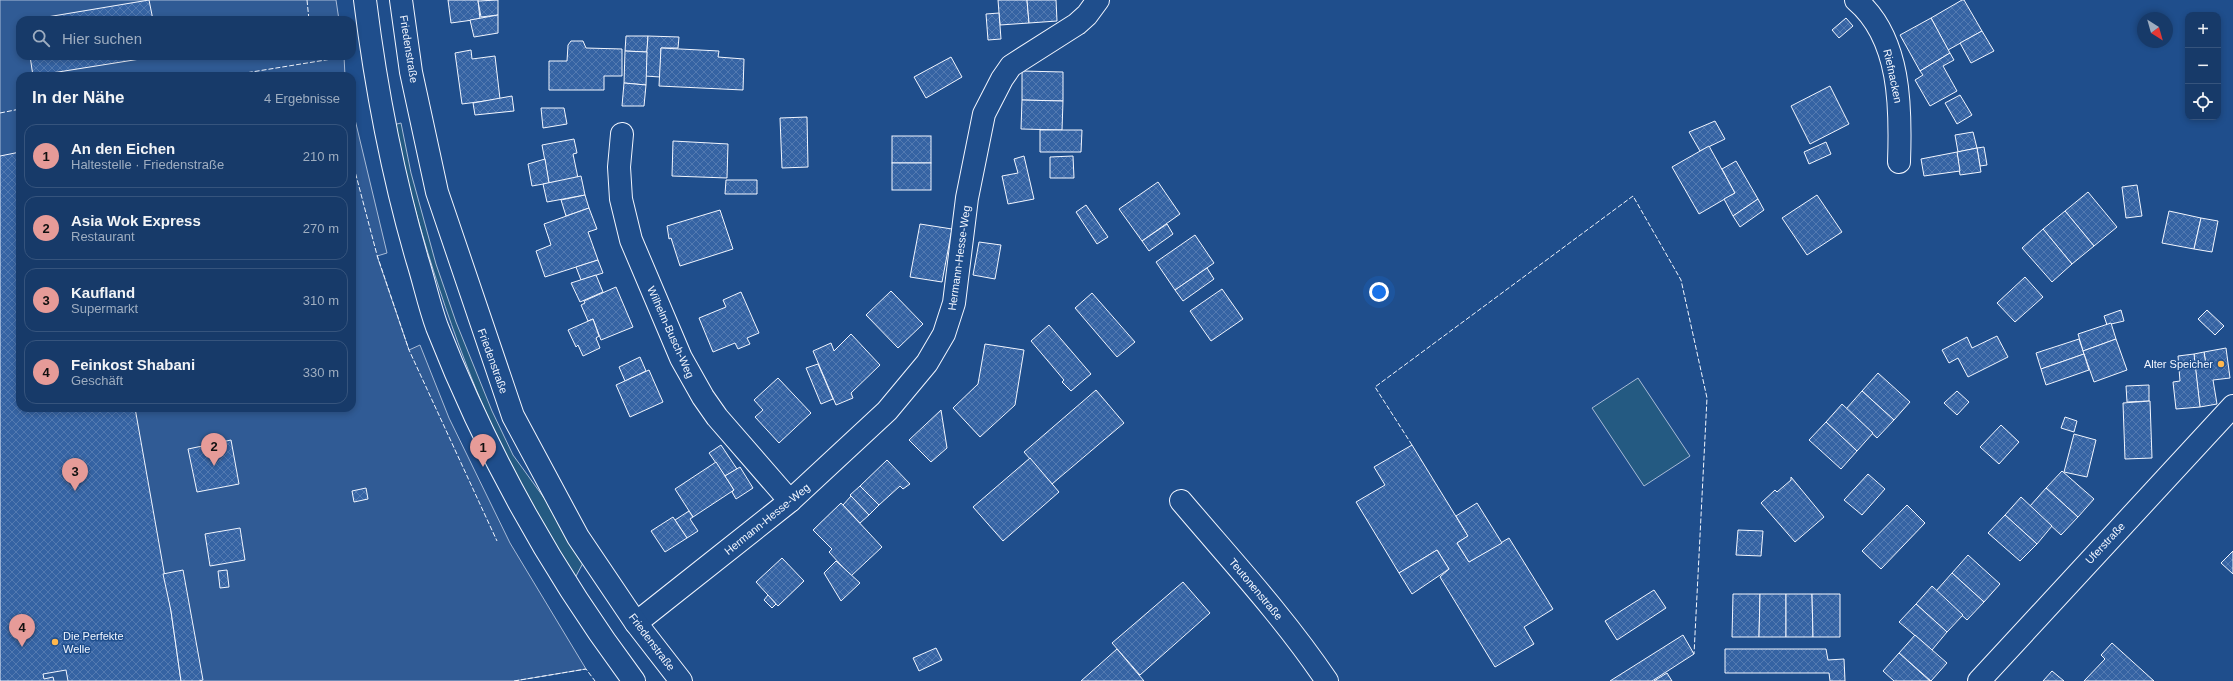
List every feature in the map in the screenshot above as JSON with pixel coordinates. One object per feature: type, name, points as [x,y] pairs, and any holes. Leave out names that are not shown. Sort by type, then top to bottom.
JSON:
[{"type":"street","points":[[365,0],[374,76],[393,170],[436,325],[478,423],[549,556],[606,644],[634,681]]},
{"type":"street","name":"Friedenstraße","points":[[401,0],[411,72],[437,192],[513,416],[578,536],[636,623],[682,681]]},
{"type":"street","name":"Hermann-Hesse-Weg","points":[[636,623],[790,501],[887,411],[919,374],[940,343],[954,303],[967,198],[980,130],[993,96],[1011,66],[1077,24],[1087,15],[1098,0]]},
{"type":"street","name":"Riefnacken","points":[[1856,0],[1878,25],[1884,36],[1901,113],[1899,162]]},
{"type":"street","name":"Wilhelm-Busch-Weg","points":[[622,134],[619,167],[621,199],[631,240],[681,358],[703,397],[717,417],[790,501]]},
{"type":"street","name":"Uferstraße","points":[[1979,681],[2233,406]]},
{"type":"street","name":"Teutonenstraße","points":[[1181,502],[1306,648],[1327,681]]},
{"type":"shaded area","points":[[0,0],[336,0],[338,16],[16,16],[16,60],[344,60],[345,72],[16,72],[16,412],[356,412],[356,124],[387,253],[377,256],[409,350],[420,345],[449,418],[510,543],[586,669],[514,681],[0,681]]},
{"type":"shaded area","points":[[401,123],[411,173],[436,264],[456,322],[492,411],[513,455],[555,513],[583,563],[575,578],[528,497],[506,455],[486,413],[458,343],[422,235],[393,125]]},
{"type":"shaded area","points":[[1638,378],[1690,456],[1644,486],[1592,408]]},
{"type":"building","points":[[149,0],[152,16],[53,16]]},
{"type":"building","points":[[448,0],[478,0],[480,19],[451,23]]},
{"type":"building","points":[[498,0],[498,15],[481,17],[478,1]]},
{"type":"building","points":[[998,0],[1027,0],[1029,23],[1000,25]]},
{"type":"building","points":[[1027,0],[1056,0],[1057,21],[1029,23]]},
{"type":"building","points":[[1964,0],[1982,31],[1948,50],[1931,18]]},
{"type":"building","points":[[999,13],[1001,39],[988,40],[986,14]]},
{"type":"building","points":[[498,15],[498,33],[474,37],[470,20]]},
{"type":"building","points":[[1846,18],[1853,26],[1839,38],[1832,30]]},
{"type":"building","points":[[1931,18],[1950,53],[1920,71],[1900,35]]},
{"type":"building","points":[[1982,31],[1994,51],[1971,63],[1960,43]]},
{"type":"building","points":[[626,36],[648,36],[647,52],[625,51]]},
{"type":"building","points":[[648,36],[679,37],[678,48],[661,48],[660,77],[645,76]]},
{"type":"building","points":[[571,41],[583,41],[586,48],[622,49],[622,76],[604,76],[604,90],[549,90],[549,61],[567,61],[568,45]]},
{"type":"building","points":[[661,48],[719,51],[718,57],[744,59],[743,90],[659,86]]},
{"type":"building","points":[[471,50],[472,59],[495,56],[500,99],[462,104],[455,53]]},
{"type":"building","points":[[625,51],[647,52],[646,85],[624,83]]},
{"type":"building","points":[[1950,53],[1954,60],[1943,66],[1957,91],[1930,106],[1915,80],[1923,75],[1920,71]]},
{"type":"building","points":[[951,57],[962,77],[926,98],[914,77]]},
{"type":"building","points":[[31,60],[134,60],[58,72],[32,72]]},
{"type":"building","points":[[1022,71],[1063,72],[1063,101],[1022,100]]},
{"type":"building","points":[[624,83],[646,85],[644,106],[622,106]]},
{"type":"building","points":[[1830,86],[1849,124],[1810,144],[1791,106]]},
{"type":"building","points":[[1960,95],[1972,115],[1957,124],[1945,103]]},
{"type":"building","points":[[512,96],[514,111],[475,115],[473,103]]},
{"type":"building","points":[[1022,100],[1063,101],[1062,130],[1021,129]]},
{"type":"building","points":[[541,108],[564,108],[567,124],[543,128]]},
{"type":"building","points":[[807,117],[808,167],[782,168],[780,118]]},
{"type":"building","points":[[1715,121],[1725,139],[1700,151],[1689,132]]},
{"type":"building","points":[[1040,130],[1082,130],[1081,152],[1040,152]]},
{"type":"building","points":[[1973,132],[1977,148],[1958,152],[1955,135]]},
{"type":"building","points":[[892,136],[931,136],[931,163],[892,163]]},
{"type":"building","points":[[574,139],[577,153],[573,154],[578,178],[549,183],[542,145]]},
{"type":"building","points":[[673,141],[728,144],[727,178],[672,176]]},
{"type":"building","points":[[1826,142],[1831,154],[1809,164],[1804,152]]},
{"type":"building","points":[[1709,146],[1735,193],[1699,214],[1672,167]]},
{"type":"building","points":[[1984,147],[1987,165],[1980,166],[1977,148]]},
{"type":"building","points":[[1977,148],[1981,172],[1960,175],[1957,152]]},
{"type":"building","points":[[1957,152],[1960,171],[1924,176],[1921,159]]},
{"type":"building","points":[[16,153],[16,412],[136,412],[171,611],[181,681],[68,681],[66,670],[43,674],[44,679],[53,677],[54,681],[0,681],[0,156]]},
{"type":"building","points":[[1024,156],[1034,199],[1008,204],[1002,176],[1018,173],[1014,159]]},
{"type":"building","points":[[1073,156],[1074,178],[1050,178],[1050,157]]},
{"type":"building","points":[[545,159],[549,183],[532,186],[528,164]]},
{"type":"building","points":[[1736,161],[1758,199],[1733,216],[1724,199],[1735,193],[1722,169]]},
{"type":"building","points":[[892,163],[931,163],[931,190],[892,190]]},
{"type":"building","points":[[581,176],[585,195],[547,202],[543,184]]},
{"type":"building","points":[[726,180],[757,180],[757,194],[725,194]]},
{"type":"building","points":[[1158,182],[1180,214],[1142,241],[1119,209]]},
{"type":"building","points":[[2137,185],[2142,216],[2126,218],[2122,187]]},
{"type":"building","points":[[2088,192],[2117,227],[2094,246],[2065,211]]},
{"type":"building","points":[[585,195],[589,208],[566,216],[561,200]]},
{"type":"building","points":[[1817,195],[1842,232],[1807,255],[1782,218]]},
{"type":"building","points":[[1758,199],[1764,210],[1740,227],[1733,216]]},
{"type":"building","points":[[1086,205],[1108,237],[1097,244],[1076,212]]},
{"type":"building","points":[[589,208],[597,229],[588,232],[598,260],[545,277],[536,251],[551,245],[544,224]]},
{"type":"building","points":[[720,210],[733,249],[680,266],[671,238],[669,239],[667,226]]},
{"type":"building","points":[[2065,211],[2094,246],[2072,264],[2043,229]]},
{"type":"building","points":[[2169,211],[2201,218],[2194,249],[2162,243]]},
{"type":"building","points":[[2201,218],[2218,221],[2212,252],[2194,249]]},
{"type":"building","points":[[920,224],[952,229],[942,282],[910,277]]},
{"type":"building","points":[[1167,224],[1173,234],[1149,251],[1142,241]]},
{"type":"building","points":[[2043,229],[2072,264],[2052,282],[2022,248]]},
{"type":"building","points":[[1195,235],[1214,263],[1175,290],[1156,262]]},
{"type":"building","points":[[979,242],[1001,245],[995,279],[973,275]]},
{"type":"building","points":[[598,260],[603,273],[581,280],[576,267]]},
{"type":"building","points":[[1207,268],[1214,279],[1183,301],[1175,290]]},
{"type":"building","points":[[596,275],[603,292],[580,302],[571,283]]},
{"type":"building","points":[[2025,277],[2043,297],[2015,322],[1997,303]]},
{"type":"building","points":[[616,287],[633,327],[601,340],[593,319],[588,321],[581,305],[585,303],[584,301]]},
{"type":"building","points":[[1222,289],[1243,319],[1211,341],[1190,311]]},
{"type":"building","points":[[891,291],[923,324],[898,348],[866,315]]},
{"type":"building","points":[[741,292],[759,333],[747,338],[750,344],[738,349],[735,343],[713,352],[699,318],[726,307],[723,300]]},
{"type":"building","points":[[1092,293],[1135,342],[1117,357],[1075,308]]},
{"type":"building","points":[[2121,310],[2124,321],[2107,325],[2104,316]]},
{"type":"building","points":[[2207,310],[2224,326],[2215,335],[2198,319]]},
{"type":"building","points":[[593,319],[599,336],[596,338],[600,348],[583,356],[578,345],[576,347],[568,330]]},
{"type":"building","points":[[2111,323],[2116,339],[2083,351],[2078,334]]},
{"type":"building","points":[[1049,325],[1091,374],[1071,391],[1062,382],[1064,380],[1031,341]]},
{"type":"building","points":[[851,334],[880,365],[851,393],[853,398],[836,405],[813,351],[831,343],[834,351]]},
{"type":"building","points":[[1997,336],[2008,357],[1968,377],[1958,358],[1949,363],[1942,350],[1967,337],[1972,348]]},
{"type":"building","points":[[2079,339],[2084,354],[2041,369],[2036,353]]},
{"type":"building","points":[[2116,339],[2127,370],[2094,382],[2083,351]]},
{"type":"building","points":[[985,344],[1024,350],[1015,405],[980,437],[953,408],[978,384]]},
{"type":"building","points":[[2226,348],[2230,378],[2213,380],[2217,404],[2200,407],[2195,367],[2206,365],[2204,352]]},
{"type":"building","points":[[2204,352],[2206,365],[2195,367],[2194,354]]},
{"type":"building","points":[[2084,354],[2089,370],[2046,385],[2041,369]]},
{"type":"building","points":[[2194,354],[2200,407],[2176,409],[2173,382],[2180,381],[2178,356]]},
{"type":"building","points":[[640,357],[646,371],[625,381],[619,367]]},
{"type":"building","points":[[818,364],[833,399],[821,404],[806,368]]},
{"type":"building","points":[[649,370],[663,402],[630,417],[616,385]]},
{"type":"building","points":[[1878,373],[1910,402],[1894,420],[1862,391]]},
{"type":"building","points":[[778,378],[811,413],[779,443],[755,417],[763,410],[754,400]]},
{"type":"building","points":[[2149,385],[2149,401],[2127,402],[2126,386]]},
{"type":"building","points":[[1096,390],[1124,423],[1052,484],[1024,452]]},
{"type":"building","points":[[1862,391],[1894,420],[1877,438],[1846,409]]},
{"type":"building","points":[[1957,391],[1969,402],[1957,415],[1944,403]]},
{"type":"building","points":[[2150,401],[2152,458],[2125,459],[2123,403]]},
{"type":"building","points":[[1842,404],[1873,433],[1857,451],[1826,422]]},
{"type":"building","points":[[941,410],[947,448],[931,462],[909,440]]},
{"type":"building","points":[[2065,417],[2077,421],[2074,432],[2061,428]]},
{"type":"building","points":[[1826,422],[1857,451],[1841,469],[1809,440]]},
{"type":"building","points":[[2001,425],[2019,442],[1999,464],[1980,447]]},
{"type":"building","points":[[2074,434],[2096,440],[2087,477],[2064,472]]},
{"type":"building","points":[[231,440],[239,484],[197,492],[188,449]]},
{"type":"building","points":[[721,445],[737,469],[725,476],[709,453]]},
{"type":"building","points":[[1412,445],[1468,536],[1457,543],[1469,562],[1509,538],[1553,609],[1524,627],[1534,644],[1495,667],[1440,577],[1449,569],[1437,550],[1399,573],[1356,502],[1385,485],[1374,467]]},
{"type":"building","points":[[1030,458],[1059,492],[1003,541],[973,507]]},
{"type":"building","points":[[887,460],[910,484],[903,489],[900,486],[879,505],[860,486]]},
{"type":"building","points":[[716,462],[734,490],[693,517],[675,489]]},
{"type":"building","points":[[740,467],[753,488],[736,499],[732,492],[734,490],[725,476]]},
{"type":"building","points":[[2062,471],[2094,499],[2078,517],[2046,488]]},
{"type":"building","points":[[1868,474],[1885,489],[1862,515],[1844,500]]},
{"type":"building","points":[[1791,477],[1824,517],[1795,542],[1761,503],[1775,490],[1777,492],[1791,480]]},
{"type":"building","points":[[860,486],[879,505],[869,515],[850,495]]},
{"type":"building","points":[[366,488],[368,499],[354,502],[352,491]]},
{"type":"building","points":[[2046,488],[2078,517],[2061,535],[2030,506]]},
{"type":"building","points":[[851,496],[869,515],[860,523],[843,505]]},
{"type":"building","points":[[2021,497],[2052,526],[2037,544],[2005,515]]},
{"type":"building","points":[[841,503],[882,547],[851,576],[829,552],[832,549],[813,530]]},
{"type":"building","points":[[1477,503],[1502,543],[1469,562],[1457,543],[1468,536],[1456,516]]},
{"type":"building","points":[[1907,505],[1925,523],[1881,569],[1862,551]]},
{"type":"building","points":[[689,511],[693,517],[690,519],[698,531],[687,538],[675,520]]},
{"type":"building","points":[[2005,515],[2037,544],[2020,561],[1988,533]]},
{"type":"building","points":[[673,517],[687,538],[665,552],[651,531]]},
{"type":"building","points":[[240,528],[245,560],[210,566],[205,534]]},
{"type":"building","points":[[1738,530],[1763,531],[1761,556],[1736,555]]},
{"type":"building","points":[[1437,550],[1449,569],[1412,594],[1399,573]]},
{"type":"building","points":[[2233,551],[2233,574],[2221,563]]},
{"type":"building","points":[[1968,555],[2000,584],[1984,602],[1952,573]]},
{"type":"building","points":[[782,558],[804,581],[778,606],[756,582]]},
{"type":"building","points":[[836,561],[860,583],[841,601],[824,573]]},
{"type":"building","points":[[183,570],[203,680],[199,681],[181,681],[171,611],[163,574]]},
{"type":"building","points":[[227,570],[229,587],[220,588],[218,571]]},
{"type":"building","points":[[1952,573],[1984,602],[1967,620],[1936,591]]},
{"type":"building","points":[[1183,582],[1210,613],[1140,675],[1112,643]]},
{"type":"building","points":[[1932,586],[1963,615],[1947,632],[1916,604]]},
{"type":"building","points":[[1654,590],[1666,608],[1617,640],[1605,621]]},
{"type":"building","points":[[1733,594],[1760,594],[1759,637],[1732,637]]},
{"type":"building","points":[[1760,594],[1786,594],[1786,637],[1759,637]]},
{"type":"building","points":[[1786,594],[1812,594],[1813,637],[1786,637]]},
{"type":"building","points":[[1812,594],[1840,594],[1840,637],[1813,637]]},
{"type":"building","points":[[768,595],[776,604],[772,608],[764,600]]},
{"type":"building","points":[[1916,604],[1947,632],[1932,650],[1899,622]]},
{"type":"building","points":[[1683,635],[1694,654],[1652,681],[1610,681]]},
{"type":"building","points":[[1915,635],[1947,663],[1931,681],[1899,653]]},
{"type":"building","points":[[2112,643],[2154,681],[2084,681],[2105,659],[2101,655]]},
{"type":"building","points":[[936,648],[942,660],[919,671],[913,658]]},
{"type":"building","points":[[1117,649],[1144,681],[1081,681]]},
{"type":"building","points":[[1725,649],[1826,649],[1828,660],[1844,659],[1845,681],[1830,681],[1829,673],[1725,673]]},
{"type":"building","points":[[1899,653],[1930,681],[1894,681],[1883,671]]},
{"type":"building","points":[[2052,671],[2064,681],[2043,681]]},
{"type":"building","points":[[1667,673],[1672,681],[1654,681]]},
{"type":"fence","points":[[307,0],[309,16]]},
{"type":"fence","points":[[252,72],[326,60]]},
{"type":"fence","points":[[0,113],[16,110]]},
{"type":"fence","points":[[356,175],[377,255],[409,350],[497,541]]},
{"type":"fence","points":[[1412,445],[1375,387],[1633,196],[1681,280],[1707,398],[1694,654]]},
{"type":"fence","points":[[514,681],[586,669],[595,681]]},
{"type":"place","name":"Alter Speicher","points":[[2221,364]]},
{"type":"place","name":"Asia Wok Express","points":[[214,466]]},
{"type":"place","name":"An den Eichen","points":[[483,467]]},
{"type":"place","name":"Kaufland","points":[[75,491]]},
{"type":"place","name":"Die Perfekte Welle","points":[[55,642]]},
{"type":"place","name":"Feinkost Shabani","points":[[22,647]]}]
